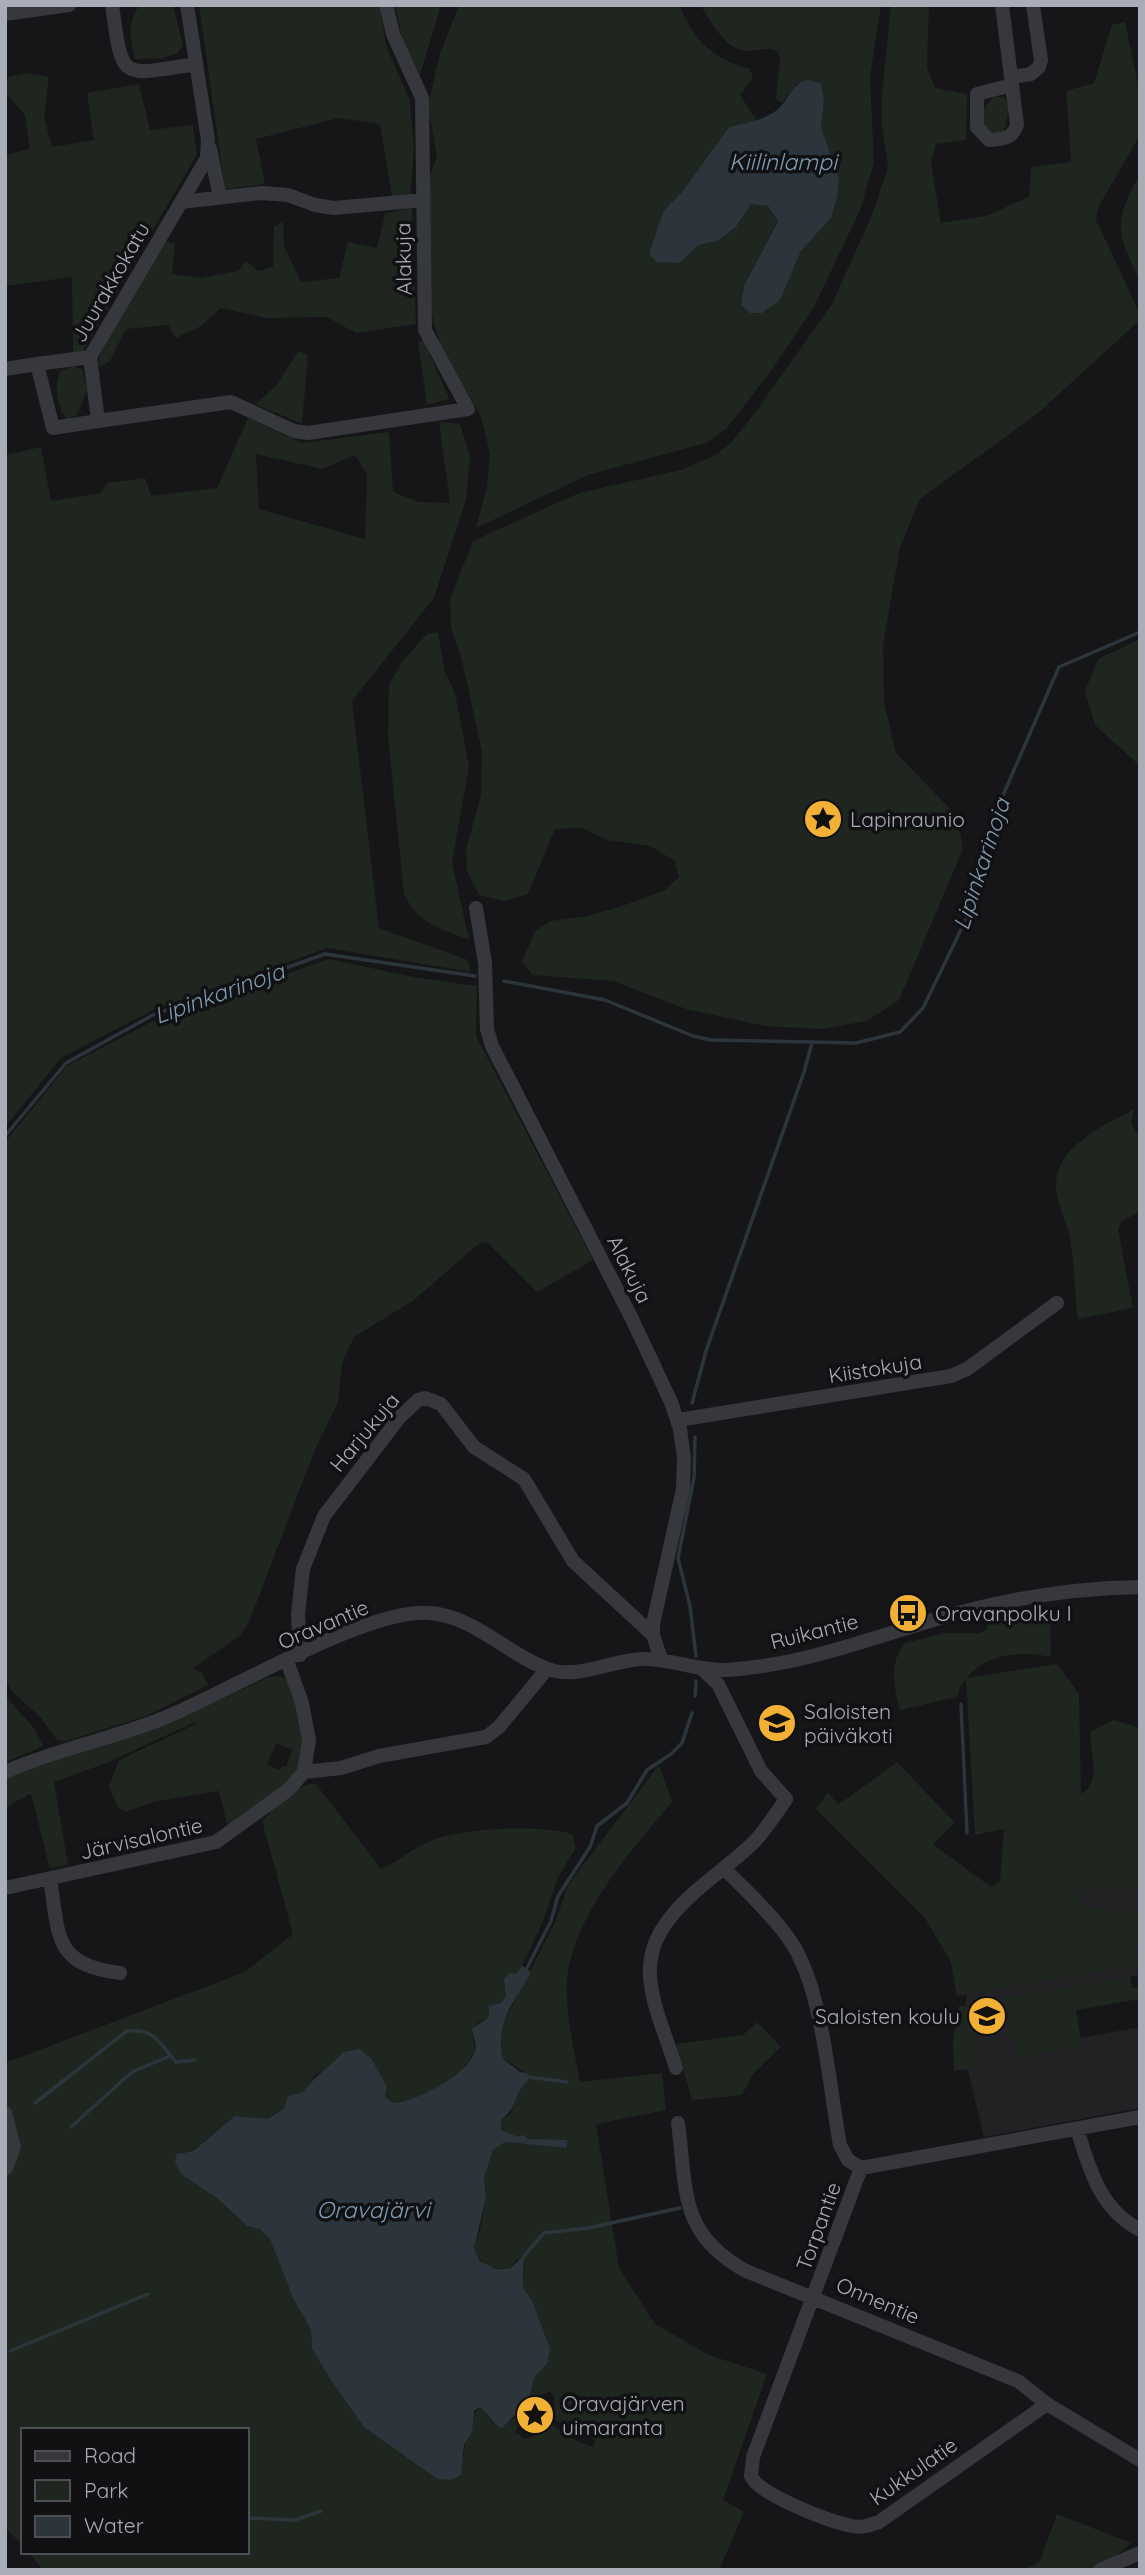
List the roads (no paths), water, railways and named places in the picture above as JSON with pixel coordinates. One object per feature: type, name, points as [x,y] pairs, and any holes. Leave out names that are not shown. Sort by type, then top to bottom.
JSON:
[{"type":"street","points":[[5,15],[69,5]]},
{"type":"street","points":[[112,5],[119,58],[124,66],[140,72],[196,64]]},
{"type":"street","name":"Juurakkokatu","points":[[98,421],[90,357],[207,158],[208,140],[187,5]]},
{"type":"street","name":"Alakuja","points":[[98,421],[231,402],[246,406],[294,431],[308,433],[468,409],[425,330],[422,98],[393,34],[386,5]]},
{"type":"street","points":[[1002,5],[1011,81],[1031,74],[1040,67],[1033,5]]},
{"type":"street","points":[[208,140],[220,198]]},
{"type":"street","points":[[181,202],[261,192],[288,195],[315,205],[334,208],[424,200]]},
{"type":"street","points":[[5,369],[90,357]]},
{"type":"street","points":[[37,364],[53,428],[98,421]]},
{"type":"street","name":"Alakuja","points":[[476,908],[485,963],[487,1029],[492,1046],[632,1319],[678,1420],[684,1458],[683,1489],[653,1635]]},
{"type":"street","name":"Kiistokuja","points":[[678,1420],[951,1377],[967,1369],[1057,1303]]},
{"type":"street","name":"Harjukuja","points":[[294,1658],[299,1590],[306,1560],[324,1516],[399,1418],[418,1400],[425,1398],[441,1404],[474,1447],[524,1479],[573,1561],[653,1635]]},
{"type":"street","name":"Ruikantie","points":[[661,1659],[702,1669],[723,1670],[802,1660],[937,1619],[1043,1595],[1140,1587]]},
{"type":"street","name":"Oravantie","points":[[5,1772],[166,1718],[294,1658],[384,1620],[430,1613],[474,1626],[547,1669],[569,1672],[628,1660],[661,1659]]},
{"type":"street","points":[[653,1635],[661,1659]]},
{"type":"street","points":[[294,1658],[309,1729],[304,1772],[341,1768],[400,1751],[486,1737],[499,1727],[547,1669]]},
{"type":"street","points":[[676,2068],[652,1988],[653,1950],[662,1928],[672,1915],[753,1843],[786,1799],[761,1771],[718,1684],[702,1669]]},
{"type":"street","name":"Järvisalontie","points":[[5,1888],[216,1842],[288,1790],[304,1772]]},
{"type":"street","points":[[724,1868],[782,1930],[802,1963],[814,1999],[840,2145],[848,2160],[861,2168]]},
{"type":"street","points":[[50,1879],[60,1937],[65,1950],[85,1965],[120,1973]]},
{"type":"street","points":[[5,2113],[14,2147],[6,2168]]},
{"type":"street","name":"Torpantie","points":[[754,2484],[750,2469],[753,2457],[861,2168],[1140,2117]]},
{"type":"street","name":"Onnentie","points":[[678,2123],[688,2203],[703,2238],[713,2250],[746,2271],[1018,2381],[1046,2404],[1140,2460]]},
{"type":"street","points":[[1077,2129],[1090,2170],[1103,2198],[1117,2216],[1140,2230]]},
{"type":"street","name":"Kukkulatie","points":[[754,2484],[831,2520],[867,2526],[879,2522],[1046,2404]]},
{"type":"street","points":[[1100,2570],[1140,2553]]},
{"type":"water","name":"Kiilinlampi","points":[[808,80],[821,84],[824,102],[821,127],[839,178],[837,197],[831,218],[801,251],[780,300],[762,313],[750,313],[741,305],[744,286],[778,221],[768,206],[751,204],[736,227],[717,241],[699,245],[679,263],[657,262],[649,254],[664,210],[683,191],[729,127],[772,114],[797,85]]},
{"type":"water","name":"Oravajärvi","points":[[522,1966],[531,1972],[507,2013],[501,2033],[501,2045],[503,2059],[520,2072],[528,2073],[528,2080],[510,2110],[501,2119],[501,2130],[516,2136],[524,2135],[528,2139],[568,2140],[566,2148],[505,2142],[493,2150],[484,2178],[486,2198],[474,2248],[480,2261],[496,2269],[509,2269],[524,2256],[523,2288],[532,2300],[550,2349],[547,2364],[534,2378],[529,2401],[502,2428],[480,2407],[474,2411],[472,2432],[464,2445],[461,2475],[451,2480],[437,2479],[364,2427],[331,2380],[312,2349],[311,2330],[293,2298],[270,2239],[260,2229],[247,2226],[217,2198],[181,2174],[175,2162],[177,2154],[193,2151],[235,2116],[268,2119],[284,2108],[288,2096],[304,2092],[343,2052],[359,2049],[372,2059],[387,2087],[385,2097],[393,2103],[415,2098],[440,2086],[470,2060],[475,2051],[472,2029],[489,2017],[489,2006],[501,2003],[506,1996],[504,1979],[509,1973],[516,1974]]},
{"type":"waterway","name":"Lipinkarinoja","points":[[504,981],[605,1000],[693,1036],[711,1040],[856,1043],[900,1032],[923,1008],[970,911],[990,825],[1059,667],[1140,632]]},
{"type":"waterway","name":"Lipinkarinoja","points":[[5,1136],[66,1063],[153,1015],[325,954],[475,976]]},
{"type":"waterway","points":[[692,1403],[706,1351],[812,1043]]},
{"type":"waterway","points":[[695,1437],[694,1478],[678,1558],[690,1606],[696,1656]]},
{"type":"waterway","points":[[695,1696],[696,1681]]},
{"type":"waterway","points":[[961,1704],[967,1833]]},
{"type":"waterway","points":[[527,1968],[551,1921],[558,1896],[590,1847],[597,1826],[627,1803],[647,1770],[682,1743],[692,1713]]},
{"type":"waterway","points":[[35,2103],[127,2031],[150,2034],[176,2062],[195,2060]]},
{"type":"waterway","points":[[71,2127],[132,2072],[170,2056]]},
{"type":"waterway","points":[[528,2077],[567,2082]]},
{"type":"waterway","points":[[524,2256],[544,2233],[588,2228],[680,2208]]},
{"type":"waterway","points":[[10,2351],[148,2294]]},
{"type":"waterway","points":[[248,2518],[295,2520],[321,2511]]},
{"type":"place","name":"Lapinraunio","points":[[823,819]]},
{"type":"place","name":"Oravanpolku I","points":[[908,1613]]},
{"type":"place","name":"Saloisten päiväkoti","points":[[777,1723]]},
{"type":"place","name":"Saloisten koulu","points":[[987,2016]]},
{"type":"place","name":"Oravajärven uimaranta","points":[[535,2415]]}]
